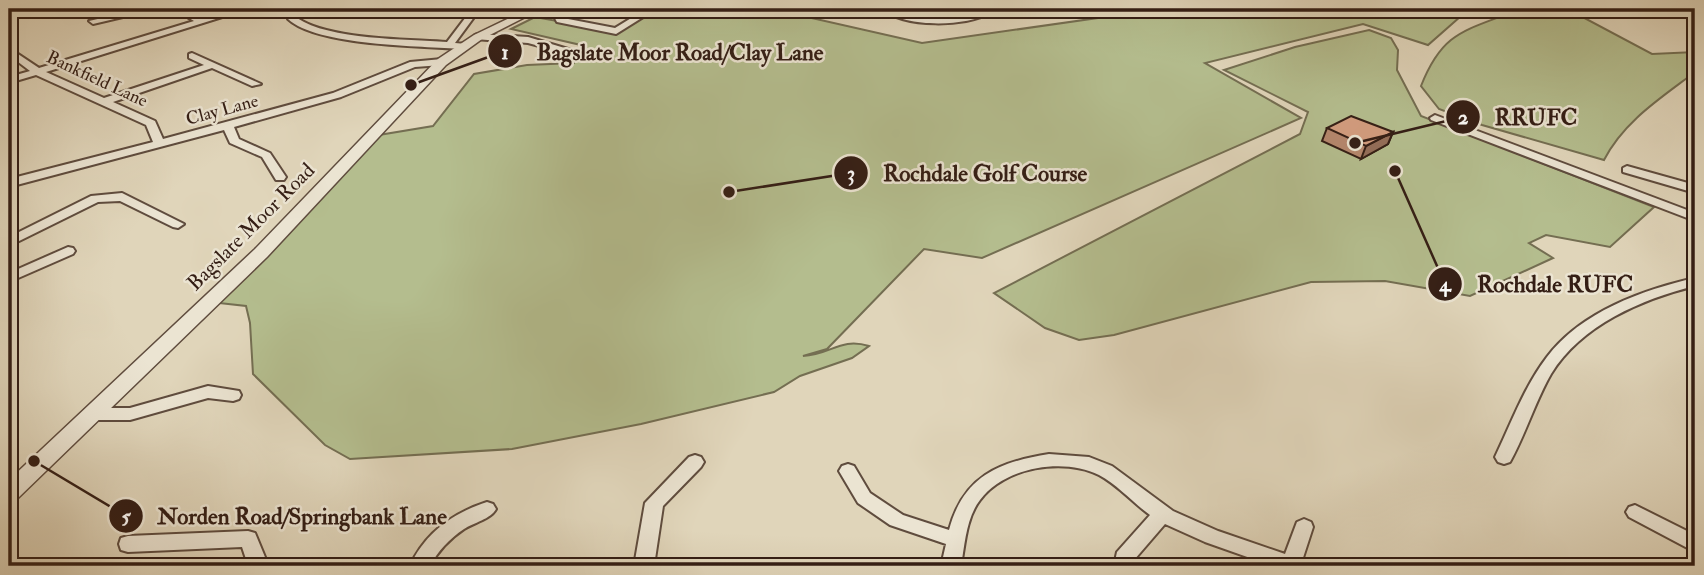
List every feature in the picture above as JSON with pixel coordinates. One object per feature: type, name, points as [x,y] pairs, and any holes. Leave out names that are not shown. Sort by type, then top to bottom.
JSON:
[{"type":"street","points":[[9,13],[36,9]]},
{"type":"street","points":[[93,21],[153,9]]},
{"type":"street","points":[[178,9],[201,22]]},
{"type":"street","points":[[279,9],[297,9],[292,19],[298,27],[313,31],[463,46]]},
{"type":"street","points":[[449,45],[476,9]]},
{"type":"street","name":"Bagslate Moor Road","points":[[9,493],[261,253],[442,62],[478,37],[536,9]]},
{"type":"street","points":[[554,9],[560,20],[616,31],[652,9]]},
{"type":"street","points":[[887,9],[908,18],[930,20],[986,13]]},
{"type":"street","points":[[9,80],[231,13]]},
{"type":"street","points":[[478,37],[528,40],[573,52]]},
{"type":"street","name":"Bankfield Lane","points":[[9,51],[38,72],[151,123],[160,145]]},
{"type":"street","points":[[191,56],[256,84]]},
{"type":"street","name":"Clay Lane","points":[[9,183],[228,127],[337,94],[413,64],[442,62]]},
{"type":"street","points":[[105,101],[212,65]]},
{"type":"street","points":[[1435,118],[1667,209],[1695,216]]},
{"type":"street","points":[[228,127],[234,141],[265,155],[280,177]]},
{"type":"street","points":[[1627,170],[1695,189]]},
{"type":"street","points":[[9,242],[95,199],[122,197],[178,224]]},
{"type":"street","points":[[9,278],[68,251]]},
{"type":"street","points":[[1504,457],[1552,361],[1582,329],[1631,305],[1695,282]]},
{"type":"street","points":[[91,414],[130,414],[208,392],[233,395]]},
{"type":"street","points":[[951,566],[965,508],[982,484],[1021,466],[1063,457],[1104,470],[1162,514],[1203,536],[1290,565],[1304,527]]},
{"type":"street","points":[[644,566],[654,503],[695,462]]},
{"type":"street","points":[[848,471],[864,498],[897,520],[957,540]]},
{"type":"street","points":[[420,566],[429,547],[457,521],[487,509]]},
{"type":"street","points":[[1635,512],[1695,544]]},
{"type":"street","points":[[1124,566],[1124,558],[1162,514]]},
{"type":"street","points":[[128,544],[248,539],[257,562],[255,566]]},
{"type":"green space","points":[[656,9],[772,9],[922,43],[1161,9],[1469,9],[1428,45],[1363,24],[1205,63],[1301,118],[982,258],[924,249],[827,349],[803,356],[843,345],[869,346],[852,358],[800,376],[774,392],[641,424],[512,449],[350,459],[325,445],[253,374],[250,323],[246,306],[219,303],[379,135],[433,126],[474,74],[527,65],[574,63],[585,46],[511,29],[535,17],[618,32]]},
{"type":"green space","points":[[1517,10],[1577,14],[1652,54],[1695,52],[1695,72],[1633,122],[1612,146],[1604,160],[1482,125],[1439,109],[1421,86],[1438,53],[1458,35]]},
{"type":"green space","points":[[1369,30],[1391,38],[1398,50],[1397,70],[1421,116],[1654,207],[1610,247],[1546,235],[1529,243],[1553,258],[1470,296],[1385,281],[1311,282],[1114,335],[1079,340],[1045,328],[994,293],[1300,134],[1308,112],[1224,70],[1295,47]]},
{"type":"building","points":[[1351,116],[1393,132],[1366,146],[1327,128]]},
{"type":"place","name":"Bagslate Moor Road/Clay Lane","points":[[411,85]]},
{"type":"place","name":"RRUFC","points":[[1355,143]]},
{"type":"place","name":"Rochdale RUFC","points":[[1395,171]]},
{"type":"place","name":"Rochdale Golf Course","points":[[729,192]]},
{"type":"place","name":"Norden Road/Springbank Lane","points":[[34,461]]}]
